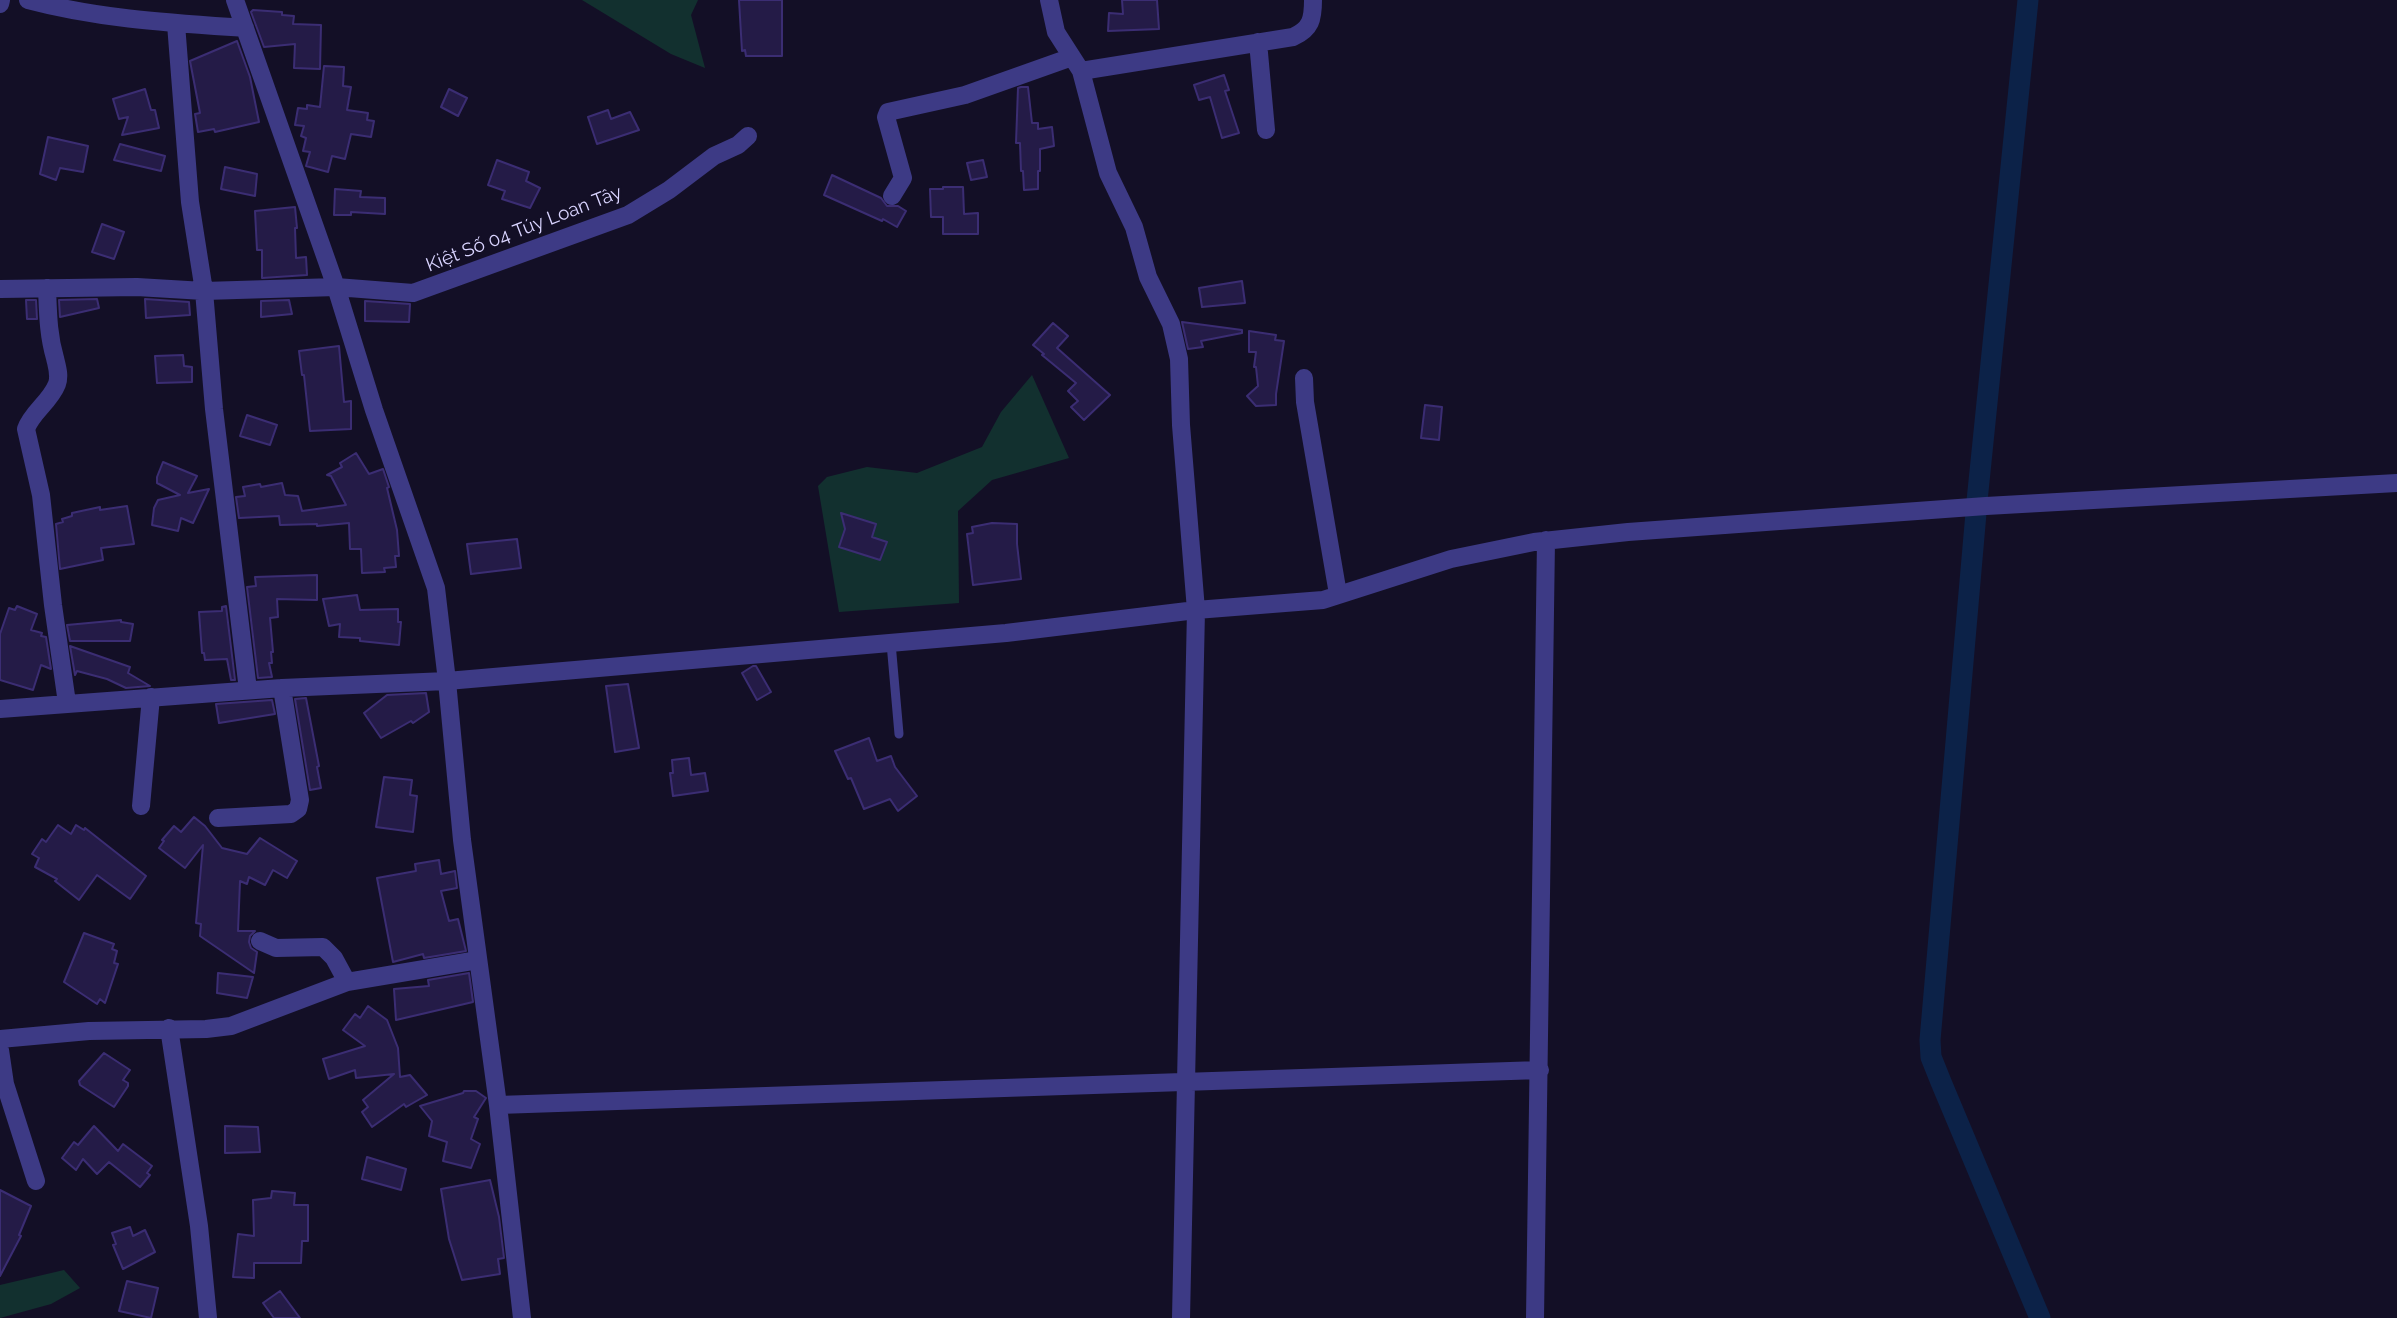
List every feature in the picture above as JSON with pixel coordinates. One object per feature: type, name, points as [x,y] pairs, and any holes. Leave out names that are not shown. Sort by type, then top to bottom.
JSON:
[{"type":"street","points":[[28,0],[71,12],[176,24],[245,28]]},
{"type":"street","points":[[235,0],[335,286],[374,410],[436,588],[462,840],[498,1105],[522,1318]]},
{"type":"street","points":[[1049,0],[1056,32],[1077,64],[1108,173],[1134,227],[1148,277],[1171,324],[1179,359],[1181,425],[1196,610],[1181,1318]]},
{"type":"street","points":[[892,196],[903,178],[886,117],[888,112],[965,95],[1077,64],[1293,37],[1303,33],[1309,26],[1313,14],[1313,0]]},
{"type":"street","points":[[176,24],[190,202],[204,291],[214,409],[248,690]]},
{"type":"street","points":[[1258,42],[1266,130]]},
{"type":"street","name":"Kiệt Số 04 Túy Loan Tây","points":[[0,289],[137,286],[204,291],[335,286],[413,293],[628,215],[748,136]]},
{"type":"street","points":[[47,288],[49,337],[59,372],[58,382],[49,400],[26,429],[41,495],[67,703]]},
{"type":"street","points":[[1304,378],[1305,402],[1338,594]]},
{"type":"street","points":[[0,709],[248,690],[447,681],[1006,633],[1196,610],[1324,600],[1451,559],[1546,540],[1628,532],[1965,507],[2397,483]]},
{"type":"street","points":[[1535,1318],[1546,540]]},
{"type":"street","points":[[218,818],[291,814],[298,809],[300,800],[282,688]]},
{"type":"street","points":[[141,806],[151,697]]},
{"type":"street","points":[[260,942],[276,948],[323,947],[334,958],[347,982]]},
{"type":"street","points":[[0,1039],[89,1031],[232,1026],[347,982],[478,960]]},
{"type":"street","points":[[169,1028],[200,1226],[208,1318]]},
{"type":"street","points":[[0,1050],[5,1084],[36,1181]]},
{"type":"street","points":[[498,1105],[1540,1070]]},
{"type":"lane","points":[[891,643],[898,734]]},
{"type":"green space","points":[[582,0],[698,0],[691,15],[705,68],[671,54]]},
{"type":"green space","points":[[1032,375],[1069,458],[992,480],[958,511],[959,603],[839,612],[818,486],[827,477],[867,467],[917,473],[982,447],[1001,412]]},
{"type":"green space","points":[[64,1270],[80,1288],[51,1304],[0,1318],[0,1285]]},
{"type":"building","points":[[739,0],[782,0],[782,56],[746,56],[745,50],[742,51]]},
{"type":"building","points":[[1122,0],[1157,0],[1159,29],[1108,31],[1109,13],[1123,14]]},
{"type":"building","points":[[251,12],[282,12],[282,15],[294,16],[293,24],[321,25],[320,69],[294,68],[295,44],[264,47]]},
{"type":"building","points":[[237,41],[250,77],[259,122],[215,132],[214,129],[198,132],[195,114],[200,113],[190,61]]},
{"type":"building","points":[[324,66],[344,67],[343,86],[351,87],[347,110],[368,113],[367,120],[374,121],[371,137],[351,134],[345,159],[332,156],[328,172],[306,166],[310,152],[303,151],[306,138],[301,136],[304,126],[295,125],[298,108],[307,109],[307,105],[320,107]]},
{"type":"building","points":[[1224,75],[1229,90],[1225,91],[1239,133],[1222,138],[1210,97],[1199,100],[1194,85]]},
{"type":"building","points":[[1028,87],[1032,123],[1038,123],[1038,129],[1052,127],[1054,146],[1040,149],[1038,189],[1024,190],[1020,143],[1016,143],[1018,88]]},
{"type":"building","points":[[145,89],[151,110],[155,110],[159,128],[122,135],[128,117],[119,119],[113,99]]},
{"type":"building","points":[[449,89],[467,98],[458,116],[441,107]]},
{"type":"building","points":[[608,110],[611,119],[630,112],[639,130],[597,144],[588,117]]},
{"type":"building","points":[[48,137],[88,146],[83,172],[60,168],[56,180],[40,174]]},
{"type":"building","points":[[120,144],[165,156],[161,171],[114,160]]},
{"type":"building","points":[[497,160],[529,172],[526,181],[540,188],[530,208],[502,199],[505,191],[488,185]]},
{"type":"building","points":[[983,160],[987,177],[971,180],[967,163]]},
{"type":"building","points":[[225,167],[257,174],[255,196],[221,189]]},
{"type":"building","points":[[832,175],[881,198],[887,206],[898,206],[906,211],[897,227],[824,195]]},
{"type":"building","points":[[963,187],[964,214],[978,213],[978,234],[943,234],[943,217],[931,217],[930,189]]},
{"type":"building","points":[[335,189],[361,191],[360,197],[385,198],[385,214],[351,212],[351,215],[334,215]]},
{"type":"building","points":[[295,207],[296,258],[306,257],[307,275],[262,278],[262,250],[257,250],[255,211]]},
{"type":"building","points":[[102,224],[124,232],[114,259],[92,252]]},
{"type":"building","points":[[1242,281],[1245,303],[1202,307],[1199,288]]},
{"type":"building","points":[[97,299],[99,308],[60,317],[59,300]]},
{"type":"building","points":[[145,299],[189,302],[190,315],[146,318]]},
{"type":"building","points":[[26,300],[36,300],[37,319],[27,319]]},
{"type":"building","points":[[289,300],[292,314],[261,317],[261,301]]},
{"type":"building","points":[[365,301],[410,304],[409,322],[365,321]]},
{"type":"building","points":[[1182,322],[1242,330],[1242,333],[1201,341],[1203,347],[1188,349]]},
{"type":"building","points":[[1053,323],[1068,336],[1057,348],[1110,395],[1084,420],[1071,407],[1078,401],[1068,391],[1076,383],[1033,345]]},
{"type":"building","points":[[1249,331],[1276,335],[1275,340],[1284,341],[1276,405],[1256,406],[1247,396],[1258,386],[1254,367],[1256,352],[1249,352]]},
{"type":"building","points":[[339,346],[344,402],[351,401],[351,429],[310,431],[299,351]]},
{"type":"building","points":[[183,355],[184,366],[192,367],[192,382],[157,383],[155,356]]},
{"type":"building","points":[[1425,405],[1442,407],[1439,440],[1421,438]]},
{"type":"building","points":[[247,415],[277,425],[270,445],[240,436]]},
{"type":"building","points":[[356,453],[369,474],[383,469],[397,530],[399,556],[395,556],[396,567],[384,568],[385,572],[362,573],[361,549],[350,549],[349,523],[280,525],[279,516],[239,518],[236,497],[245,496],[243,487],[260,484],[261,487],[282,483],[285,495],[298,496],[302,511],[346,505],[331,476],[327,475],[342,467],[340,463]]},
{"type":"building","points":[[163,462],[197,476],[188,493],[209,489],[193,523],[181,518],[178,531],[152,525],[158,500],[180,495],[157,483]]},
{"type":"building","points":[[127,506],[134,544],[101,548],[103,560],[60,569],[56,524],[72,516],[72,513],[100,507],[100,510]]},
{"type":"building","points":[[841,513],[876,524],[872,537],[887,542],[880,560],[839,547],[845,529]]},
{"type":"building","points":[[992,523],[1017,524],[1021,579],[973,585],[967,534],[973,533],[972,527]]},
{"type":"building","points":[[517,539],[521,568],[471,574],[467,544]]},
{"type":"building","points":[[317,575],[317,600],[277,599],[278,617],[270,618],[273,652],[272,663],[269,663],[272,677],[258,678],[247,587],[256,586],[255,577]]},
{"type":"building","points":[[357,595],[360,610],[398,609],[398,622],[401,622],[399,645],[339,637],[340,624],[329,626],[323,599]]},
{"type":"building","points":[[17,606],[37,614],[31,630],[46,637],[51,669],[41,665],[33,690],[0,680],[0,634],[9,608],[15,610]]},
{"type":"building","points":[[226,606],[235,680],[231,680],[227,659],[205,660],[202,653],[199,612],[222,611],[222,607]]},
{"type":"building","points":[[121,620],[133,624],[130,641],[70,641],[67,625]]},
{"type":"building","points":[[70,646],[130,667],[128,673],[150,686],[126,688],[107,679],[77,671],[75,675]]},
{"type":"building","points":[[756,666],[771,692],[757,700],[742,673]]},
{"type":"building","points":[[628,684],[639,748],[615,752],[606,686]]},
{"type":"building","points":[[426,693],[429,712],[381,738],[364,713],[387,695]]},
{"type":"building","points":[[306,698],[321,788],[310,790],[295,699]]},
{"type":"building","points":[[272,700],[275,714],[219,723],[216,704]]},
{"type":"building","points":[[869,738],[877,761],[891,756],[895,767],[917,796],[898,811],[890,799],[864,809],[851,778],[848,779],[835,751]]},
{"type":"building","points":[[689,758],[691,775],[705,773],[708,791],[673,796],[670,773],[673,773],[672,760]]},
{"type":"building","points":[[384,777],[412,780],[410,795],[417,796],[413,832],[376,827]]},
{"type":"building","points":[[194,817],[205,826],[222,848],[247,854],[260,838],[297,861],[287,878],[273,870],[265,885],[249,877],[247,884],[240,881],[238,931],[255,931],[249,942],[251,948],[257,952],[254,973],[200,936],[201,924],[196,923],[203,845],[185,868],[159,848],[174,826],[181,832]]},
{"type":"building","points":[[58,825],[71,834],[76,825],[84,830],[85,828],[146,876],[130,899],[97,875],[79,900],[55,881],[57,879],[35,867],[39,858],[32,854],[42,839],[46,842]]},
{"type":"building","points":[[439,860],[441,874],[455,871],[457,888],[441,891],[449,921],[458,919],[466,951],[424,958],[423,954],[393,962],[377,878],[416,871],[415,864]]},
{"type":"building","points":[[84,933],[114,944],[112,949],[117,951],[114,963],[118,964],[105,1003],[100,999],[97,1004],[64,982]]},
{"type":"building","points":[[218,973],[253,977],[247,998],[217,993]]},
{"type":"building","points":[[469,973],[473,1002],[396,1020],[394,989],[429,986],[428,980]]},
{"type":"building","points":[[368,1006],[387,1020],[398,1048],[400,1077],[410,1075],[427,1095],[406,1107],[404,1104],[372,1127],[362,1112],[368,1107],[363,1100],[394,1074],[356,1078],[355,1070],[329,1079],[323,1059],[365,1046],[343,1030],[355,1014],[360,1018]]},
{"type":"building","points":[[104,1053],[130,1070],[123,1080],[128,1086],[114,1107],[80,1085],[79,1081]]},
{"type":"building","points":[[464,1091],[476,1091],[486,1098],[474,1117],[478,1119],[471,1139],[480,1144],[471,1168],[443,1161],[447,1142],[429,1136],[432,1121],[420,1106]]},
{"type":"building","points":[[94,1126],[118,1151],[123,1144],[152,1166],[147,1173],[150,1175],[140,1187],[109,1162],[97,1174],[83,1159],[76,1170],[62,1158],[74,1142],[78,1145]]},
{"type":"building","points":[[225,1126],[258,1127],[260,1152],[225,1153]]},
{"type":"building","points":[[367,1157],[406,1169],[401,1190],[362,1179]]},
{"type":"building","points":[[490,1180],[499,1217],[504,1258],[498,1259],[500,1274],[462,1280],[449,1239],[441,1189]]},
{"type":"building","points":[[0,1190],[31,1206],[19,1235],[21,1236],[0,1276]]},
{"type":"building","points":[[272,1191],[295,1193],[294,1205],[308,1205],[308,1241],[302,1241],[301,1263],[254,1263],[254,1278],[233,1277],[238,1234],[254,1236],[253,1200],[271,1198]]},
{"type":"building","points":[[130,1227],[133,1236],[145,1230],[155,1252],[123,1269],[113,1245],[116,1244],[112,1233]]},
{"type":"building","points":[[127,1281],[158,1288],[151,1318],[119,1311]]},
{"type":"building","points":[[280,1291],[300,1318],[274,1318],[263,1303]]},
{"type":"waterway","points":[[1977,501],[2028,0]]},
{"type":"waterway","points":[[1976,513],[1930,1040],[1931,1057],[2040,1318]]}]
